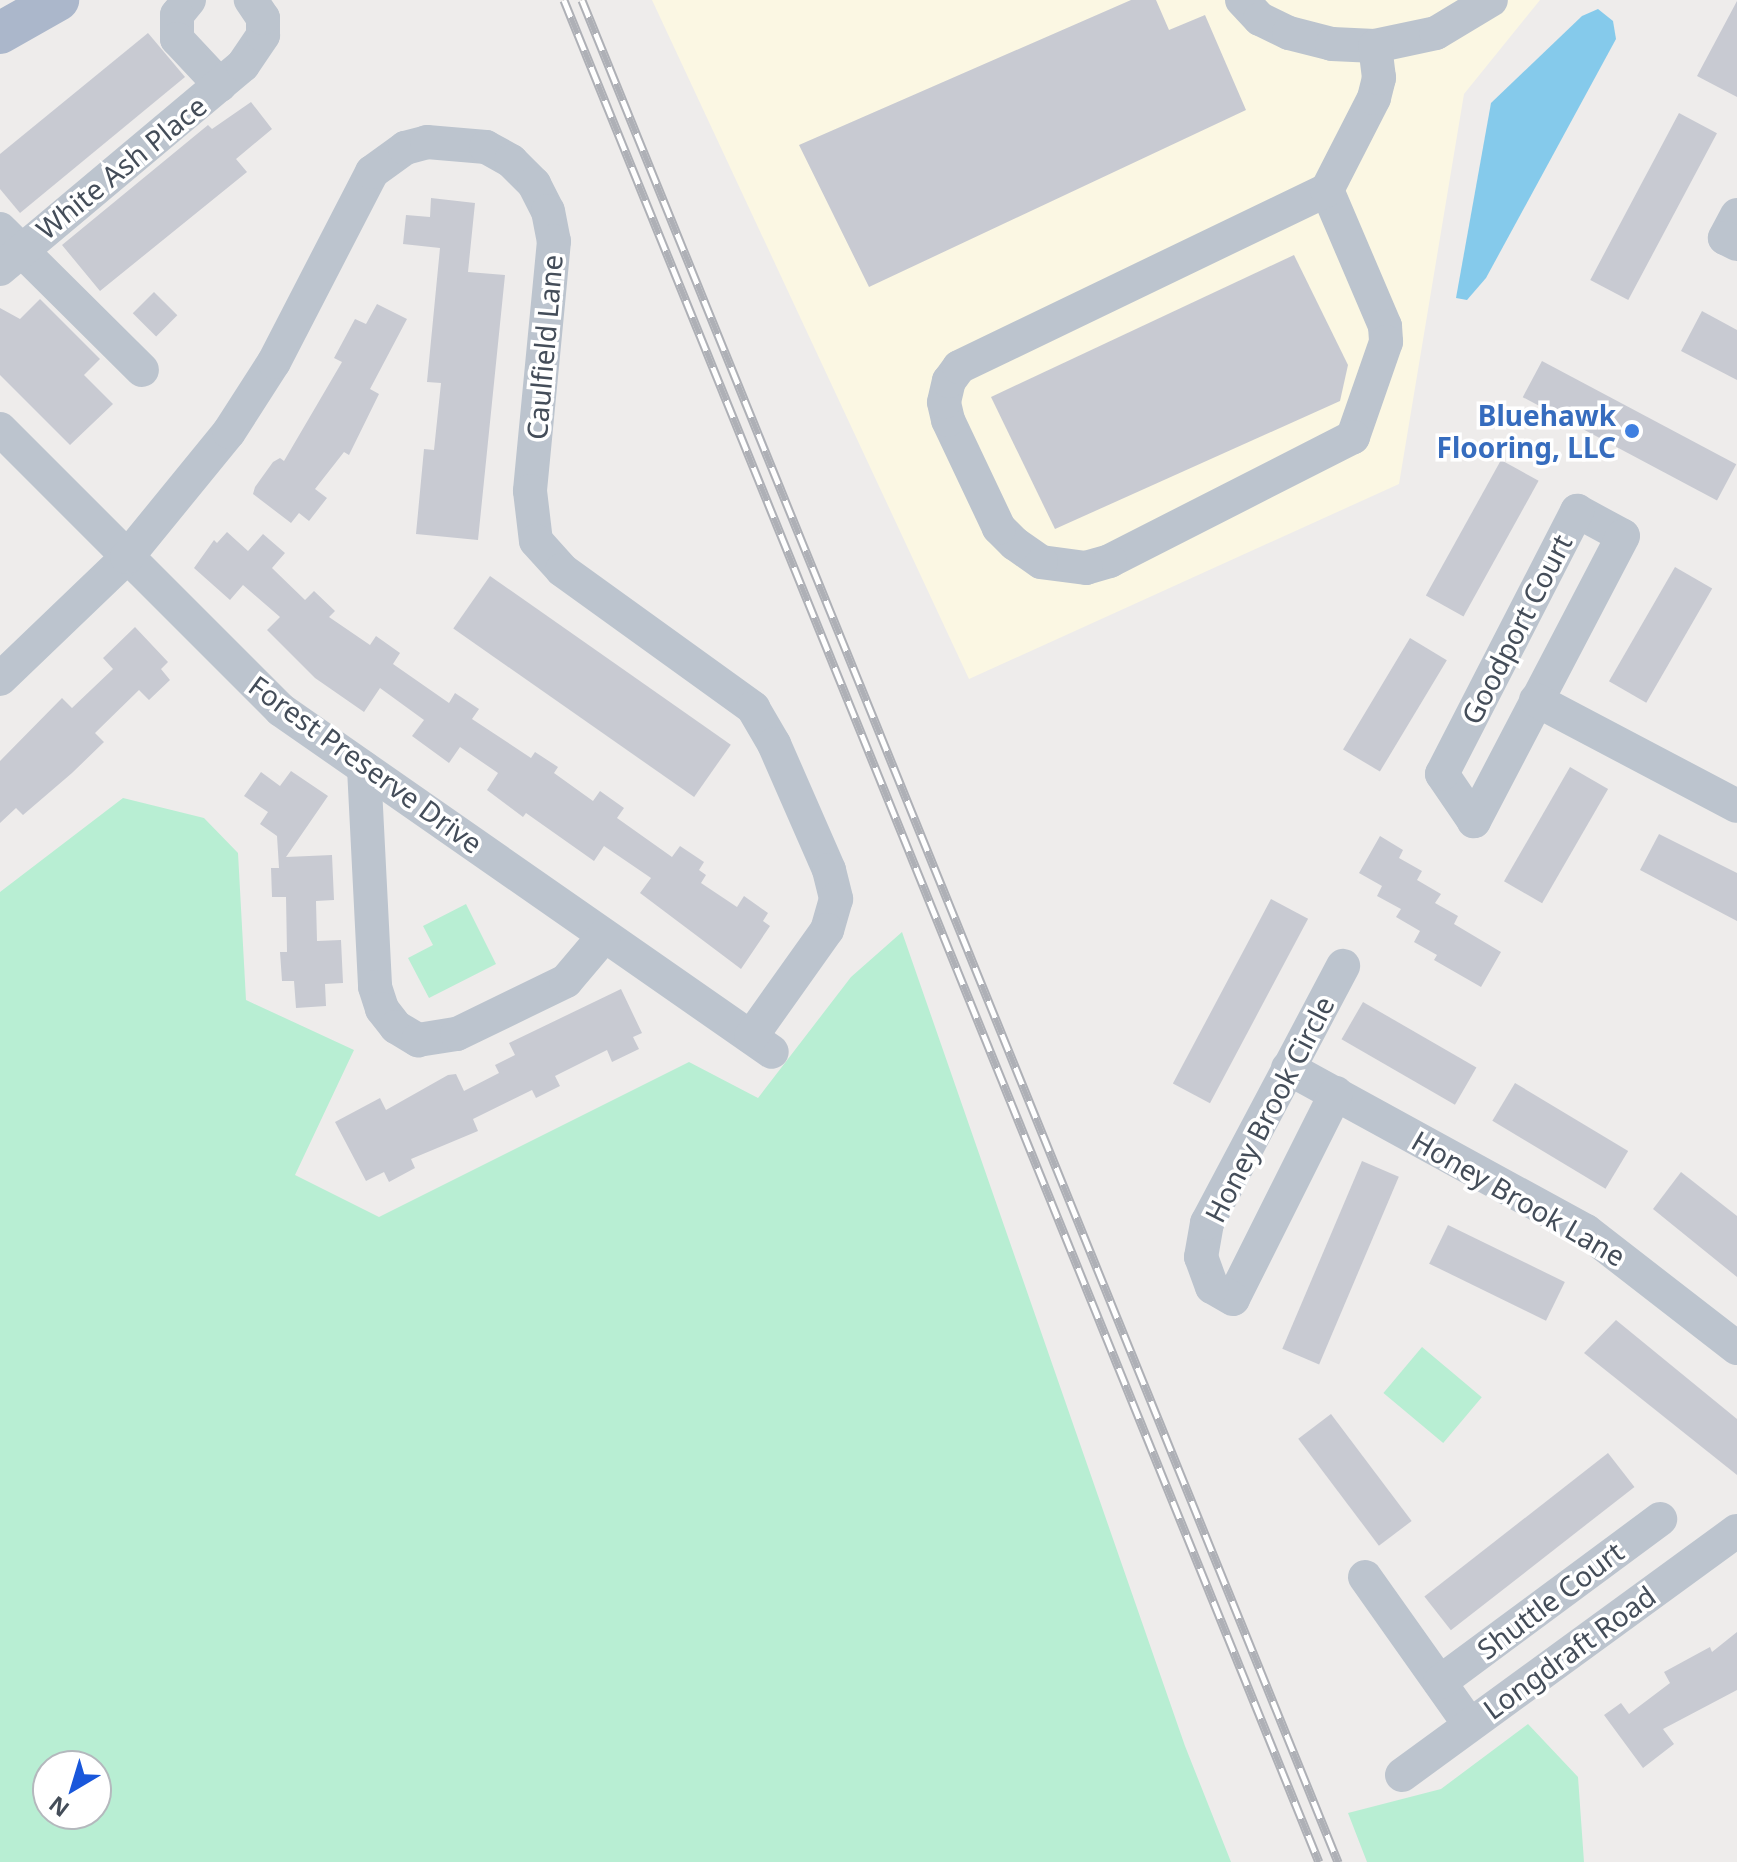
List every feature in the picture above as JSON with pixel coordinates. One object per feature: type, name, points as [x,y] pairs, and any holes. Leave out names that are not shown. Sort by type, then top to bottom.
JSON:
[{"type":"main road","points":[[0,33],[58,0]]},
{"type":"street","name":"White Ash Place","points":[[189,0],[177,15],[177,39],[220,85]]},
{"type":"street","name":"White Ash Place","points":[[142,370],[7,249],[220,85],[253,54],[263,35],[263,18],[251,0]]},
{"type":"street","points":[[1242,0],[1260,19],[1289,33],[1332,44],[1375,46],[1436,33],[1491,0]]},
{"type":"street","points":[[1327,190],[1385,326],[1386,342],[1353,437],[1110,561],[1086,568],[1041,562],[1015,544],[999,528],[948,420],[946,391],[959,367],[1327,190],[1374,98],[1379,78],[1375,46]]},
{"type":"street","name":"Caulfield Lane","points":[[0,679],[127,557],[206,464],[252,398],[372,172],[405,148],[427,142],[469,142],[511,161],[541,197],[554,241],[530,491],[536,541],[562,570],[753,708],[774,744],[833,884],[836,899],[827,930],[762,1044]]},
{"type":"street","points":[[1737,215],[1725,238],[1737,244]]},
{"type":"street","name":"Forest Preserve Drive","points":[[0,429],[268,699],[762,1044]]},
{"type":"street","name":"Goodport Court","points":[[1577,511],[1623,536],[1536,700],[1474,821],[1442,774],[1577,511]]},
{"type":"street","points":[[1536,700],[1737,806]]},
{"type":"street","points":[[364,768],[375,987],[382,1009],[396,1027],[418,1040],[457,1034],[566,981],[604,936]]},
{"type":"street","name":"Honey Brook Circle","points":[[1336,1093],[1233,1299],[1212,1287],[1201,1257],[1207,1223],[1343,966]]},
{"type":"street","name":"Honey Brook Lane","points":[[1288,1068],[1586,1231],[1737,1348]]},
{"type":"street","name":"Shuttle Court","points":[[1440,1682],[1660,1519]]},
{"type":"street","name":"Longdraft Road","points":[[1402,1775],[1737,1531]]},
{"type":"street","points":[[1365,1577],[1469,1724]]},
{"type":"shaded area","points":[[652,0],[1540,0],[1464,94],[1399,484],[969,679]]},
{"type":"green space","points":[[123,798],[204,818],[238,853],[246,1000],[354,1050],[295,1175],[379,1217],[689,1062],[758,1098],[851,977],[902,932],[1185,1746],[1231,1862],[0,1862],[0,892]]},
{"type":"green space","points":[[466,904],[496,964],[429,998],[408,958],[433,945],[423,926]]},
{"type":"green space","points":[[1422,1347],[1482,1397],[1443,1443],[1383,1393]]},
{"type":"green space","points":[[1528,1724],[1578,1777],[1584,1862],[1367,1862],[1348,1813],[1441,1789]]},
{"type":"water","points":[[1598,9],[1613,21],[1616,39],[1486,278],[1467,300],[1456,298],[1491,103],[1582,16]]},
{"type":"building","points":[[1131,0],[1156,0],[1169,30],[1205,15],[1246,110],[869,287],[799,145]]},
{"type":"building","points":[[1737,1],[1737,97],[1697,76]]},
{"type":"building","points":[[148,33],[185,77],[20,213],[0,189],[0,154]]},
{"type":"building","points":[[251,102],[272,129],[236,159],[247,172],[100,291],[62,245],[208,125],[212,129]]},
{"type":"building","points":[[1679,113],[1717,133],[1628,300],[1590,280]]},
{"type":"building","points":[[431,198],[475,203],[468,272],[505,275],[478,540],[416,534],[424,449],[434,450],[441,383],[427,382],[440,248],[403,244],[406,215],[430,217]]},
{"type":"building","points":[[1294,255],[1348,365],[1340,401],[1055,529],[991,397]]},
{"type":"building","points":[[154,292],[177,315],[156,337],[133,313]]},
{"type":"building","points":[[40,299],[100,359],[84,375],[113,404],[70,445],[0,375],[0,308],[20,319]]},
{"type":"building","points":[[377,304],[407,319],[370,389],[379,394],[349,455],[344,452],[315,489],[327,498],[309,521],[299,513],[291,523],[253,494],[255,487],[273,462],[280,458],[284,461],[342,362],[334,358],[355,319],[366,324]]},
{"type":"building","points":[[1702,311],[1737,330],[1737,380],[1681,351]]},
{"type":"building","points":[[1542,361],[1736,464],[1717,500],[1523,397]]},
{"type":"building","points":[[1501,460],[1539,481],[1463,616],[1426,596]]},
{"type":"building","points":[[227,532],[248,551],[263,534],[285,553],[272,568],[305,600],[314,591],[335,611],[329,617],[370,645],[376,636],[400,653],[393,664],[449,703],[455,693],[479,709],[472,719],[531,758],[535,752],[558,767],[554,773],[593,801],[600,791],[624,808],[617,818],[672,857],[680,846],[704,862],[699,870],[706,875],[701,883],[737,907],[744,896],[768,913],[763,921],[770,926],[741,969],[640,893],[651,878],[604,846],[594,861],[526,813],[523,817],[487,790],[498,773],[460,747],[449,763],[412,736],[424,720],[380,688],[364,712],[315,678],[267,630],[280,617],[243,585],[230,600],[194,568],[214,540],[217,543]]},
{"type":"building","points":[[1675,567],[1712,588],[1646,703],[1609,681]]},
{"type":"building","points":[[490,576],[731,745],[694,797],[453,628]]},
{"type":"building","points":[[135,627],[168,662],[161,669],[170,680],[149,700],[139,690],[95,733],[104,742],[72,773],[23,815],[16,808],[0,823],[0,761],[62,698],[72,708],[113,669],[103,658]]},
{"type":"building","points":[[1410,638],[1447,660],[1380,772],[1343,749]]},
{"type":"building","points":[[1570,767],[1608,789],[1542,903],[1504,881]]},
{"type":"building","points":[[291,771],[328,796],[286,857],[332,855],[334,900],[316,901],[317,941],[341,940],[343,983],[325,984],[326,1006],[296,1008],[294,981],[282,981],[280,952],[287,952],[286,897],[272,897],[271,868],[279,868],[277,836],[260,824],[268,812],[244,796],[261,772],[280,786]]},
{"type":"building","points":[[1659,834],[1737,873],[1737,921],[1640,870]]},
{"type":"building","points":[[1380,836],[1403,850],[1399,858],[1422,871],[1417,880],[1441,894],[1435,903],[1458,916],[1454,924],[1501,952],[1481,987],[1434,960],[1437,955],[1414,942],[1420,931],[1396,917],[1401,909],[1377,896],[1382,886],[1359,873]]},
{"type":"building","points":[[1271,899],[1308,919],[1210,1103],[1173,1084]]},
{"type":"building","points":[[621,989],[642,1033],[633,1037],[639,1049],[612,1062],[607,1050],[555,1076],[560,1086],[536,1098],[532,1090],[473,1119],[478,1131],[411,1159],[415,1168],[389,1182],[384,1172],[366,1181],[335,1122],[380,1098],[386,1110],[448,1075],[456,1074],[464,1091],[499,1073],[495,1065],[515,1055],[509,1043]]},
{"type":"building","points":[[1363,1002],[1476,1068],[1455,1105],[1342,1039]]},
{"type":"building","points":[[1515,1083],[1628,1151],[1605,1189],[1492,1121]]},
{"type":"building","points":[[1362,1161],[1399,1177],[1319,1364],[1282,1349]]},
{"type":"building","points":[[1681,1172],[1737,1216],[1737,1277],[1653,1209]]},
{"type":"building","points":[[1448,1225],[1565,1282],[1546,1321],[1429,1264]]},
{"type":"building","points":[[1616,1320],[1737,1419],[1737,1475],[1584,1353]]},
{"type":"building","points":[[1331,1414],[1412,1521],[1379,1546],[1298,1439]]},
{"type":"building","points":[[1608,1453],[1634,1487],[1451,1630],[1424,1596]]},
{"type":"building","points":[[1737,1632],[1737,1690],[1663,1729],[1674,1744],[1643,1768],[1604,1715],[1621,1703],[1629,1714],[1670,1683],[1664,1672],[1710,1647],[1712,1652]]},
{"type":"railway","points":[[564,0],[1319,1862]]},
{"type":"railway","points":[[582,0],[1338,1862]]},
{"type":"place","name":"Bluehawk Flooring, LLC","points":[[1632,431]]}]
